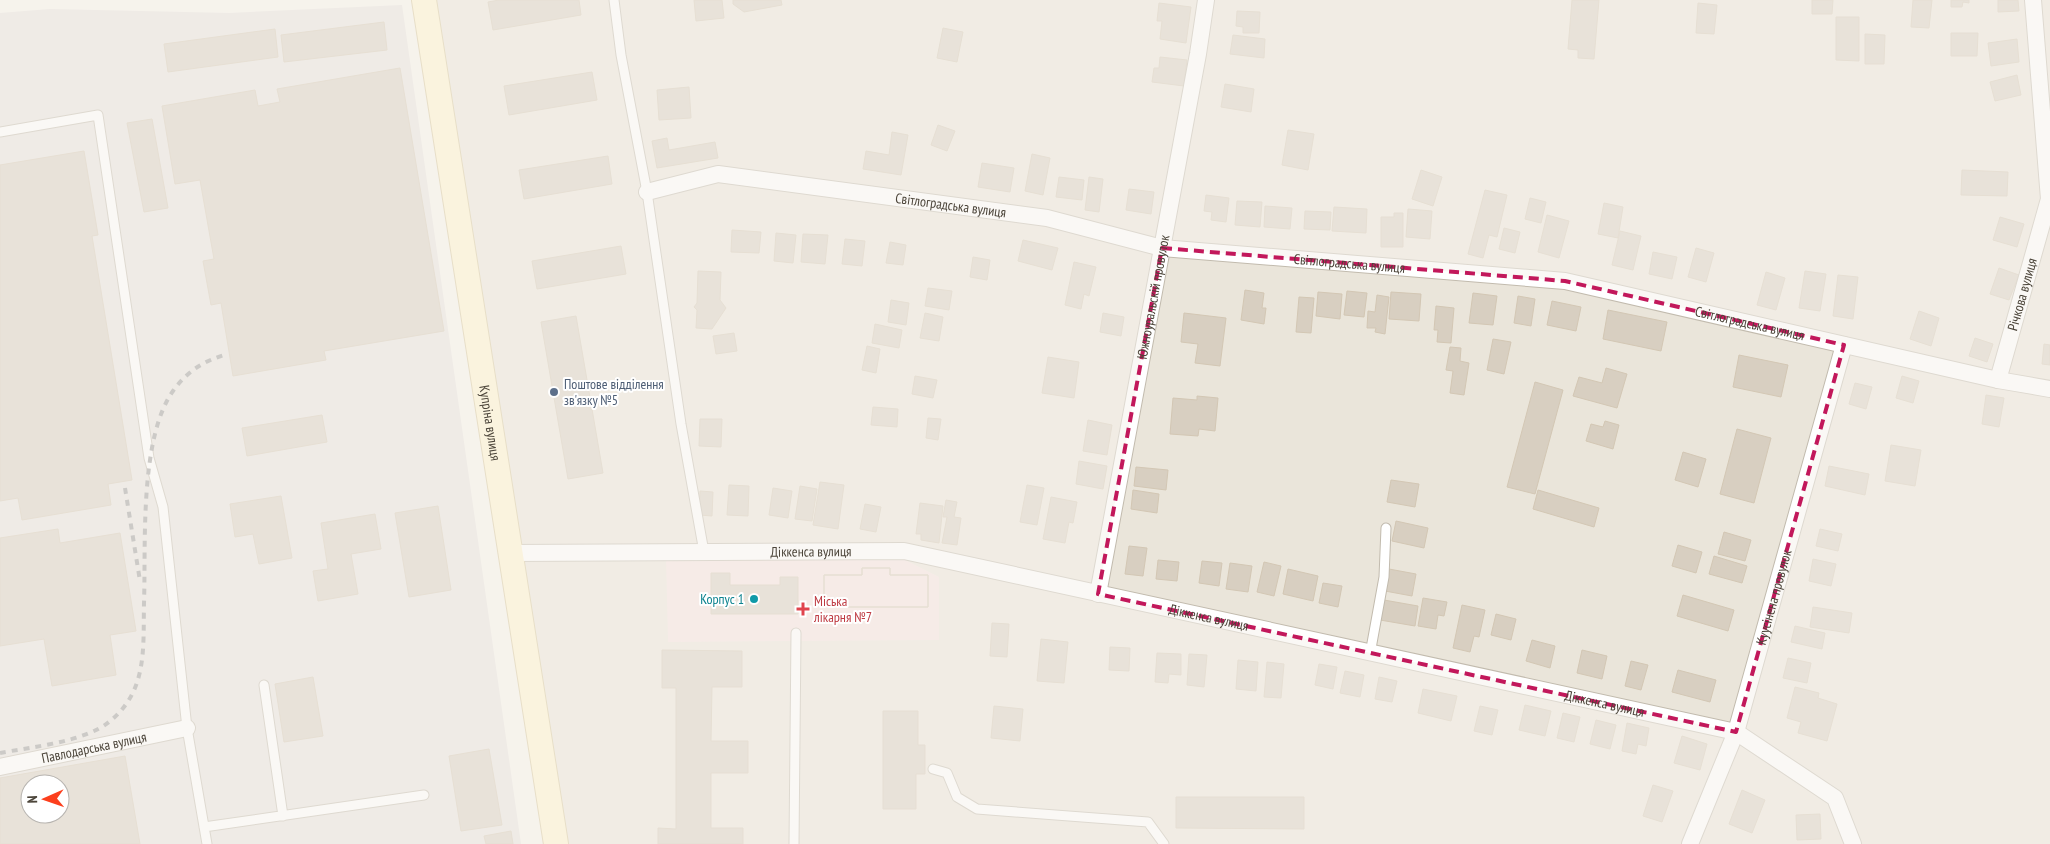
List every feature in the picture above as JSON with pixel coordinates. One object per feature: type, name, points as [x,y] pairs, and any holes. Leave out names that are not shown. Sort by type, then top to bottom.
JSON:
[{"type":"main road","name":"Купріна вулиця","points":[[424,0],[556,844]]},
{"type":"street","name":"Южноуральскій провулок","points":[[1098,594],[1206,0]]},
{"type":"street","name":"Річкова вулиця","points":[[1998,380],[2049,199],[2033,0]]},
{"type":"street","name":"Світлоградська вулиця","points":[[647,192],[718,174],[1047,218],[1162,248],[1565,281],[1998,380],[2050,389]]},
{"type":"street","name":"Куусінена провулок","points":[[1690,844],[1736,732],[1844,345]]},
{"type":"street","name":"Діккенса вулиця","points":[[510,553],[904,551],[1370,654],[1736,732],[1836,798],[1853,844]]},
{"type":"street","name":"Павлодарська вулиця","points":[[0,767],[187,728]]},
{"type":"lane","points":[[614,0],[621,55],[647,192],[681,424],[704,552]]},
{"type":"lane","points":[[0,132],[98,115],[149,458],[163,507],[187,728],[207,844]]},
{"type":"lane","points":[[1370,654],[1384,577],[1386,528]]},
{"type":"lane","points":[[794,844],[796,633]]},
{"type":"lane","points":[[264,685],[283,816]]},
{"type":"lane","points":[[933,769],[947,773],[957,797],[978,809],[1148,822],[1164,844]]},
{"type":"lane","points":[[204,827],[424,796]]},
{"type":"highlighted area","points":[[1162,248],[1565,281],[1844,345],[1736,732],[1098,594]]},
{"type":"shaded area","points":[[426,0],[2050,0],[2050,844],[567,844]]},
{"type":"shaded area","points":[[402,5],[521,844],[0,844],[0,13],[50,9],[229,13]]},
{"type":"shaded area","name":"Міська лікарня №7","points":[[666,558],[901,558],[939,577],[939,640],[668,642]]},
{"type":"building","points":[[499,0],[579,0],[581,15],[493,30],[488,2]]},
{"type":"building","points":[[694,0],[722,0],[724,18],[696,21]]},
{"type":"building","points":[[733,0],[781,0],[782,5],[744,12],[733,4]]},
{"type":"building","points":[[1572,0],[1599,0],[1594,59],[1578,58],[1578,50],[1568,49]]},
{"type":"building","points":[[1812,0],[1833,0],[1832,14],[1812,14]]},
{"type":"building","points":[[1913,0],[1932,0],[1929,28],[1911,27]]},
{"type":"building","points":[[1951,0],[1969,0],[1969,3],[1963,2],[1962,7],[1951,7]]},
{"type":"building","points":[[1998,0],[2018,0],[2019,11],[1998,12]]},
{"type":"building","points":[[1159,3],[1191,7],[1186,43],[1160,39],[1162,21],[1157,21]]},
{"type":"building","points":[[1698,3],[1717,5],[1714,34],[1696,33]]},
{"type":"building","points":[[1237,11],[1260,12],[1259,33],[1243,33],[1243,27],[1236,26]]},
{"type":"building","points":[[1836,17],[1859,17],[1859,61],[1836,60]]},
{"type":"building","points":[[384,22],[387,50],[284,62],[281,35]]},
{"type":"building","points":[[943,28],[963,32],[957,62],[937,58]]},
{"type":"building","points":[[275,29],[278,57],[168,72],[164,44]]},
{"type":"building","points":[[1951,33],[1978,33],[1977,56],[1951,56]]},
{"type":"building","points":[[1865,34],[1885,35],[1884,64],[1865,64]]},
{"type":"building","points":[[1233,35],[1265,39],[1264,58],[1230,54]]},
{"type":"building","points":[[2017,39],[2019,62],[1991,66],[1988,43]]},
{"type":"building","points":[[1160,57],[1187,60],[1184,86],[1152,82],[1154,68],[1159,68]]},
{"type":"building","points":[[400,68],[444,331],[324,351],[326,360],[233,376],[221,303],[211,305],[203,261],[214,259],[200,180],[175,184],[162,106],[255,90],[258,106],[280,102],[277,89]]},
{"type":"building","points":[[592,72],[597,100],[509,115],[504,86]]},
{"type":"building","points":[[2017,75],[2021,95],[1995,101],[1990,82]]},
{"type":"building","points":[[1225,84],[1254,89],[1251,112],[1221,107]]},
{"type":"building","points":[[689,87],[691,118],[659,120],[657,90]]},
{"type":"building","points":[[152,119],[168,208],[144,212],[127,123]]},
{"type":"building","points":[[938,125],[955,131],[947,151],[931,145]]},
{"type":"building","points":[[1288,130],[1314,134],[1308,170],[1282,165]]},
{"type":"building","points":[[892,132],[908,135],[901,175],[863,169],[866,151],[889,155]]},
{"type":"building","points":[[667,138],[669,150],[715,142],[718,158],[657,168],[652,141]]},
{"type":"building","points":[[84,151],[98,235],[92,236],[132,480],[108,484],[111,505],[22,520],[18,498],[0,501],[0,165]]},
{"type":"building","points":[[1032,154],[1050,158],[1043,195],[1025,191]]},
{"type":"building","points":[[608,156],[612,184],[524,199],[519,170]]},
{"type":"building","points":[[982,163],[1014,168],[1010,192],[978,187]]},
{"type":"building","points":[[1421,170],[1442,177],[1433,206],[1412,199]]},
{"type":"building","points":[[1962,170],[2008,172],[2007,196],[1961,195]]},
{"type":"building","points":[[1059,177],[1084,180],[1082,200],[1056,197]]},
{"type":"building","points":[[1089,177],[1103,179],[1099,212],[1085,210]]},
{"type":"building","points":[[1129,189],[1154,192],[1151,214],[1126,210]]},
{"type":"building","points":[[1485,190],[1507,195],[1497,237],[1489,235],[1483,258],[1468,254]]},
{"type":"building","points":[[1206,195],[1229,198],[1226,222],[1211,220],[1212,212],[1204,211]]},
{"type":"building","points":[[1530,198],[1546,202],[1541,223],[1525,219]]},
{"type":"building","points":[[1237,201],[1262,202],[1260,227],[1235,225]]},
{"type":"building","points":[[1604,203],[1623,207],[1618,238],[1598,234]]},
{"type":"building","points":[[1265,206],[1292,208],[1290,229],[1264,227]]},
{"type":"building","points":[[1334,207],[1367,209],[1366,233],[1332,231]]},
{"type":"building","points":[[1408,209],[1432,211],[1430,239],[1406,237]]},
{"type":"building","points":[[1305,211],[1331,212],[1330,230],[1304,229]]},
{"type":"building","points":[[1394,213],[1403,213],[1403,247],[1381,247],[1381,217],[1394,217]]},
{"type":"building","points":[[1547,215],[1569,221],[1559,258],[1538,252]]},
{"type":"building","points":[[2000,217],[2024,224],[2017,247],[1993,240]]},
{"type":"building","points":[[1504,228],[1520,232],[1515,253],[1499,249]]},
{"type":"building","points":[[732,230],[761,232],[759,253],[731,252]]},
{"type":"building","points":[[1620,231],[1641,236],[1633,270],[1612,265]]},
{"type":"building","points":[[776,233],[796,235],[793,263],[774,261]]},
{"type":"building","points":[[803,234],[828,235],[825,264],[801,262]]},
{"type":"building","points":[[845,239],[865,241],[862,266],[842,264]]},
{"type":"building","points":[[1023,240],[1058,248],[1052,270],[1018,261]]},
{"type":"building","points":[[890,242],[906,245],[903,265],[886,263]]},
{"type":"building","points":[[621,246],[626,274],[537,289],[532,261]]},
{"type":"building","points":[[1696,248],[1714,253],[1706,282],[1688,277]]},
{"type":"building","points":[[1653,252],[1677,257],[1672,279],[1649,274]]},
{"type":"building","points":[[973,257],[990,260],[987,280],[970,277]]},
{"type":"building","points":[[1074,262],[1096,267],[1089,296],[1084,294],[1081,309],[1065,305]]},
{"type":"building","points":[[1999,268],[2019,275],[2009,300],[1990,294]]},
{"type":"building","points":[[698,271],[721,272],[720,300],[726,308],[712,329],[696,328],[697,310],[694,307],[697,303]]},
{"type":"building","points":[[1805,271],[1826,274],[1820,311],[1799,308]]},
{"type":"building","points":[[1766,272],[1785,278],[1776,310],[1757,305]]},
{"type":"building","points":[[1838,275],[1858,277],[1853,319],[1833,316]]},
{"type":"building","points":[[928,288],[952,291],[949,310],[925,306]]},
{"type":"building","points":[[1245,290],[1264,293],[1262,308],[1266,308],[1264,324],[1241,320]]},
{"type":"building","points":[[1347,291],[1367,293],[1364,317],[1344,315]]},
{"type":"building","points":[[1318,292],[1342,294],[1340,319],[1316,316]]},
{"type":"building","points":[[1391,292],[1421,294],[1419,321],[1389,319]]},
{"type":"building","points":[[1473,293],[1497,296],[1493,325],[1469,323]]},
{"type":"building","points":[[1377,295],[1389,297],[1385,334],[1375,332],[1376,328],[1367,328],[1368,311],[1375,312]]},
{"type":"building","points":[[1518,296],[1535,299],[1531,326],[1514,323]]},
{"type":"building","points":[[1299,297],[1314,298],[1311,333],[1296,332]]},
{"type":"building","points":[[891,300],[909,303],[906,325],[888,322]]},
{"type":"building","points":[[1552,301],[1581,307],[1576,331],[1547,325]]},
{"type":"building","points":[[1436,306],[1454,308],[1451,343],[1437,342],[1438,330],[1434,330]]},
{"type":"building","points":[[1608,310],[1667,322],[1661,351],[1603,339]]},
{"type":"building","points":[[1919,311],[1939,318],[1931,346],[1910,339]]},
{"type":"building","points":[[925,313],[943,317],[939,341],[920,338]]},
{"type":"building","points":[[1103,313],[1124,317],[1121,336],[1100,332]]},
{"type":"building","points":[[1184,313],[1226,318],[1220,366],[1195,363],[1198,344],[1181,342]]},
{"type":"building","points":[[576,316],[603,473],[568,479],[541,322]]},
{"type":"building","points":[[875,324],[902,330],[899,348],[872,343]]},
{"type":"building","points":[[734,333],[737,351],[716,354],[713,336]]},
{"type":"building","points":[[1975,338],[1993,344],[1987,362],[1969,356]]},
{"type":"building","points":[[1493,339],[1511,342],[1504,374],[1487,370]]},
{"type":"building","points":[[2044,344],[2050,345],[2050,365],[2042,364]]},
{"type":"building","points":[[867,346],[880,349],[876,373],[862,370]]},
{"type":"building","points":[[1450,347],[1461,348],[1460,361],[1469,363],[1464,395],[1450,393],[1453,371],[1446,370]]},
{"type":"building","points":[[1739,355],[1788,365],[1781,397],[1733,387]]},
{"type":"building","points":[[1048,357],[1079,362],[1074,398],[1042,393]]},
{"type":"building","points":[[1606,368],[1627,374],[1617,408],[1573,396],[1579,377],[1602,383]]},
{"type":"building","points":[[915,376],[937,380],[933,398],[912,394]]},
{"type":"building","points":[[1902,376],[1919,381],[1913,403],[1896,398]]},
{"type":"building","points":[[1535,382],[1563,390],[1535,494],[1507,487]]},
{"type":"building","points":[[1855,383],[1872,387],[1866,409],[1849,404]]},
{"type":"building","points":[[1986,395],[2004,398],[1999,427],[1982,424]]},
{"type":"building","points":[[1197,396],[1218,398],[1215,431],[1199,429],[1198,436],[1170,434],[1173,398],[1197,400]]},
{"type":"building","points":[[873,407],[898,409],[897,427],[871,425]]},
{"type":"building","points":[[322,415],[327,442],[247,456],[242,428]]},
{"type":"building","points":[[928,418],[941,419],[938,440],[926,438]]},
{"type":"building","points":[[700,419],[722,419],[721,447],[699,446]]},
{"type":"building","points":[[1088,420],[1112,425],[1107,455],[1083,451]]},
{"type":"building","points":[[1605,421],[1619,425],[1613,449],[1586,441],[1591,424],[1603,427]]},
{"type":"building","points":[[1737,429],[1771,438],[1754,503],[1720,494]]},
{"type":"building","points":[[1891,445],[1921,450],[1915,486],[1885,481]]},
{"type":"building","points":[[1683,452],[1706,459],[1698,487],[1675,480]]},
{"type":"building","points":[[1079,461],[1107,466],[1103,489],[1076,484]]},
{"type":"building","points":[[1829,466],[1869,474],[1865,495],[1825,486]]},
{"type":"building","points":[[1136,467],[1168,470],[1166,490],[1134,486]]},
{"type":"building","points":[[1391,480],[1419,484],[1415,507],[1387,502]]},
{"type":"building","points":[[820,482],[844,485],[838,529],[813,525]]},
{"type":"building","points":[[729,485],[749,486],[748,516],[727,515]]},
{"type":"building","points":[[1027,485],[1044,488],[1037,525],[1020,522]]},
{"type":"building","points":[[800,486],[817,489],[812,521],[795,519]]},
{"type":"building","points":[[773,488],[792,491],[788,518],[769,515]]},
{"type":"building","points":[[1133,490],[1159,494],[1157,513],[1131,509]]},
{"type":"building","points":[[1538,490],[1599,508],[1594,527],[1533,509]]},
{"type":"building","points":[[700,491],[713,492],[712,516],[699,515]]},
{"type":"building","points":[[281,496],[292,558],[259,564],[253,534],[235,537],[230,504]]},
{"type":"building","points":[[1051,497],[1077,502],[1073,523],[1069,522],[1065,543],[1043,539]]},
{"type":"building","points":[[946,500],[957,502],[954,517],[961,518],[957,545],[942,543],[947,517],[943,517]]},
{"type":"building","points":[[920,503],[943,506],[939,543],[921,540],[921,534],[916,534]]},
{"type":"building","points":[[865,504],[881,507],[876,532],[860,529]]},
{"type":"building","points":[[438,506],[451,590],[409,597],[395,513]]},
{"type":"building","points":[[375,514],[381,549],[351,554],[358,594],[318,601],[313,571],[328,569],[321,523]]},
{"type":"building","points":[[1396,521],[1428,528],[1424,548],[1392,541]]},
{"type":"building","points":[[58,529],[60,543],[120,533],[136,631],[110,635],[116,675],[52,686],[44,639],[0,646],[0,538]]},
{"type":"building","points":[[1820,529],[1842,534],[1838,551],[1816,546]]},
{"type":"building","points":[[1724,532],[1751,540],[1745,561],[1718,554]]},
{"type":"building","points":[[1678,545],[1702,552],[1696,573],[1672,566]]},
{"type":"building","points":[[1129,546],[1147,548],[1143,576],[1125,574]]},
{"type":"building","points":[[1714,556],[1747,566],[1742,583],[1709,574]]},
{"type":"building","points":[[1813,559],[1836,564],[1831,586],[1809,581]]},
{"type":"building","points":[[1158,560],[1179,562],[1177,581],[1156,579]]},
{"type":"building","points":[[1202,561],[1222,563],[1219,586],[1199,583]]},
{"type":"building","points":[[1264,562],[1281,566],[1274,596],[1257,592]]},
{"type":"building","points":[[1230,563],[1252,566],[1248,592],[1226,589]]},
{"type":"building","points":[[862,568],[890,568],[890,575],[928,575],[928,607],[824,607],[824,575],[862,575]]},
{"type":"building","points":[[862,568],[890,568],[890,575],[928,575],[928,607],[824,607],[824,575],[862,575]]},
{"type":"building","points":[[1288,569],[1318,576],[1313,601],[1283,594]]},
{"type":"building","points":[[1389,569],[1416,574],[1412,596],[1385,591]]},
{"type":"building","name":"Корпус 1","points":[[711,573],[730,573],[730,585],[780,585],[780,577],[798,577],[798,614],[711,614]]},
{"type":"building","points":[[1323,583],[1342,586],[1338,607],[1319,603]]},
{"type":"building","points":[[1683,595],[1734,610],[1728,631],[1677,616]]},
{"type":"building","points":[[1423,598],[1447,602],[1444,616],[1438,615],[1436,629],[1418,626]]},
{"type":"building","points":[[1384,600],[1418,606],[1415,626],[1380,620]]},
{"type":"building","points":[[1462,605],[1485,610],[1479,637],[1474,636],[1470,652],[1453,648]]},
{"type":"building","points":[[1813,607],[1852,613],[1849,633],[1810,627]]},
{"type":"building","points":[[1496,614],[1516,619],[1511,640],[1491,635]]},
{"type":"building","points":[[992,623],[1009,624],[1007,657],[990,656]]},
{"type":"building","points":[[1795,626],[1825,633],[1822,649],[1791,642]]},
{"type":"building","points":[[1041,639],[1068,642],[1064,683],[1037,681]]},
{"type":"building","points":[[1532,640],[1555,646],[1550,668],[1526,661]]},
{"type":"building","points":[[1110,647],[1130,648],[1129,671],[1109,670]]},
{"type":"building","points":[[662,650],[742,651],[742,687],[712,687],[711,741],[748,741],[748,773],[711,773],[711,828],[743,828],[743,844],[658,844],[658,828],[676,829],[676,688],[662,688]]},
{"type":"building","points":[[1582,650],[1607,656],[1602,679],[1577,673]]},
{"type":"building","points":[[1157,653],[1181,654],[1181,675],[1169,674],[1168,683],[1155,682]]},
{"type":"building","points":[[1189,654],[1207,655],[1204,687],[1187,685]]},
{"type":"building","points":[[1788,658],[1811,663],[1807,683],[1783,678]]},
{"type":"building","points":[[1238,660],[1258,662],[1256,691],[1236,689]]},
{"type":"building","points":[[1631,661],[1648,665],[1641,690],[1625,686]]},
{"type":"building","points":[[1267,662],[1284,664],[1281,698],[1264,697]]},
{"type":"building","points":[[1319,664],[1337,667],[1333,689],[1315,685]]},
{"type":"building","points":[[1678,670],[1716,680],[1710,702],[1672,692]]},
{"type":"building","points":[[1345,671],[1364,675],[1360,697],[1340,693]]},
{"type":"building","points":[[313,677],[323,736],[284,742],[275,684]]},
{"type":"building","points":[[1379,677],[1397,681],[1392,702],[1375,699]]},
{"type":"building","points":[[1795,687],[1819,693],[1818,698],[1837,704],[1827,741],[1798,733],[1801,722],[1787,718]]},
{"type":"building","points":[[1423,689],[1457,696],[1451,721],[1418,713]]},
{"type":"building","points":[[1525,705],[1551,711],[1545,736],[1519,730]]},
{"type":"building","points":[[994,706],[1023,709],[1020,741],[991,738]]},
{"type":"building","points":[[1480,706],[1498,710],[1492,735],[1474,731]]},
{"type":"building","points":[[883,711],[918,711],[918,745],[925,745],[925,774],[916,774],[916,809],[883,809]]},
{"type":"building","points":[[1563,713],[1580,717],[1574,742],[1557,738]]},
{"type":"building","points":[[1596,720],[1616,725],[1610,749],[1590,744]]},
{"type":"building","points":[[1627,723],[1649,728],[1646,746],[1638,744],[1636,754],[1622,751]]},
{"type":"building","points":[[1682,736],[1707,744],[1700,770],[1674,763]]},
{"type":"building","points":[[489,749],[502,825],[461,831],[449,756]]},
{"type":"building","points":[[125,756],[140,844],[0,844],[0,778],[20,774],[20,824],[70,824],[70,774],[23,774]]},
{"type":"building","points":[[1653,785],[1673,791],[1662,822],[1643,816]]},
{"type":"building","points":[[1742,790],[1765,800],[1752,833],[1729,824]]},
{"type":"building","points":[[1176,797],[1304,797],[1304,829],[1176,828]]},
{"type":"building","points":[[1820,814],[1821,839],[1797,840],[1796,815]]},
{"type":"building","points":[[511,831],[513,844],[486,844],[484,836]]},
{"type":"railway","points":[[0,753],[57,743],[98,729],[122,710],[131,697],[137,683],[143,652],[146,494],[154,436],[162,412],[178,384],[197,367],[228,354]]},
{"type":"railway","points":[[125,488],[140,581]]},
{"type":"place","name":"Поштове відділення зв'язку №5","points":[[554,392]]},
{"type":"place","name":"Корпус 1","points":[[754,599]]},
{"type":"place","name":"Міська лікарня №7","points":[[803,609]]}]
